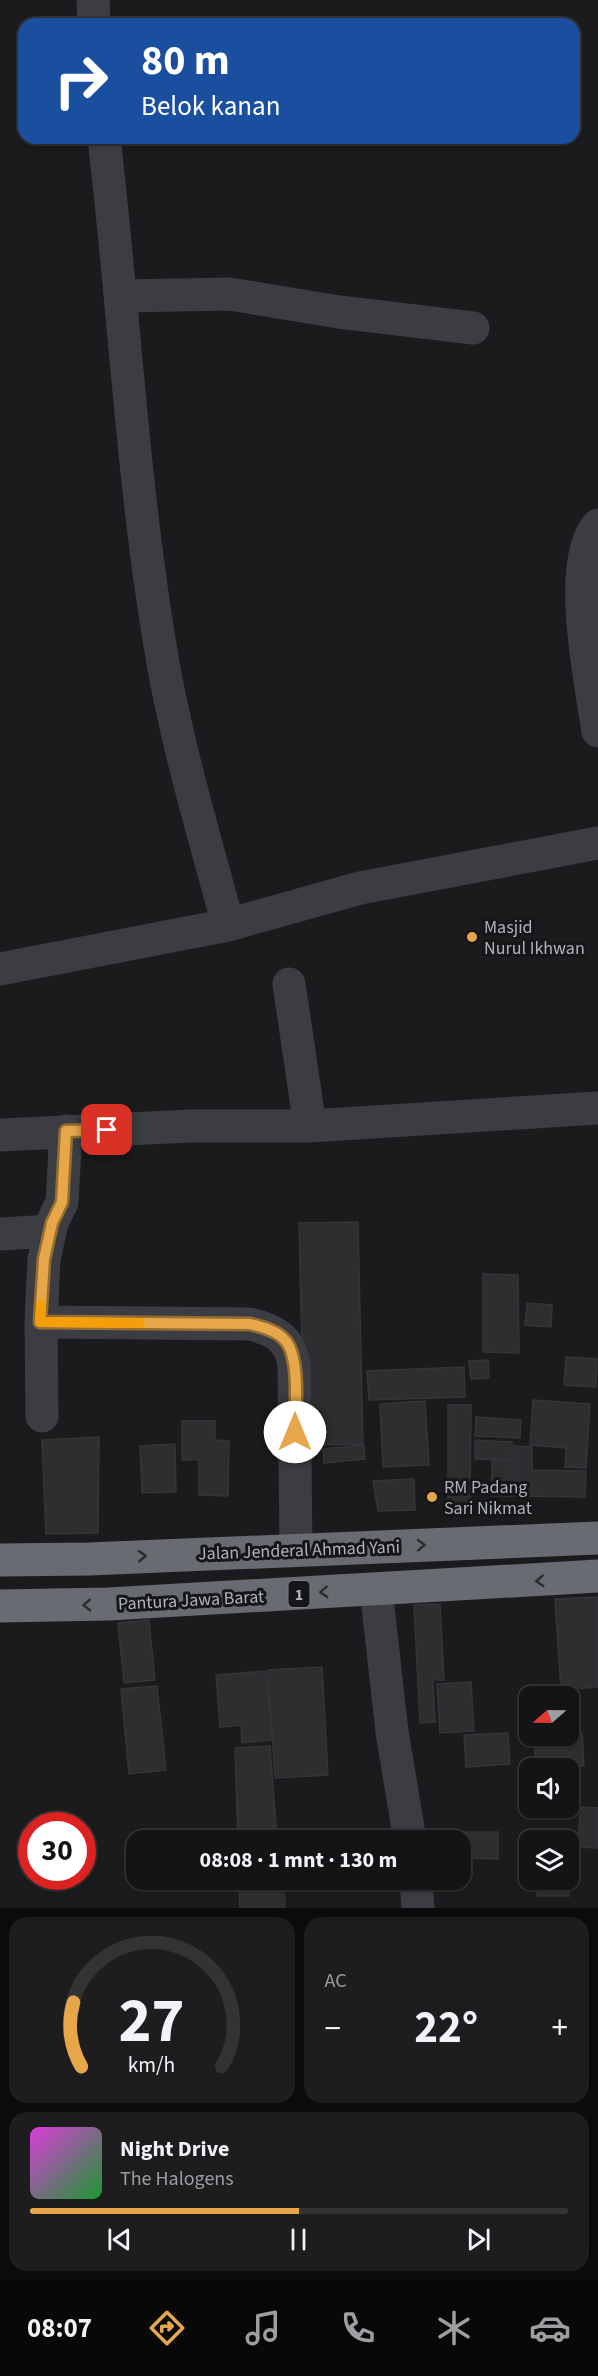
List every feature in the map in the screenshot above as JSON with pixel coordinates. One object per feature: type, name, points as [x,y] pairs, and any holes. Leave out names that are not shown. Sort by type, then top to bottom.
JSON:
[{"type":"highway","name":"Jalan Jenderal Ahmad Yani","points":[[0,1560],[598,1538]]},
{"type":"highway","name":"Pantura Jawa Barat","points":[[0,1606],[109,1604],[598,1576]]},
{"type":"street","points":[[93,0],[94,18]]},
{"type":"street","points":[[105,144],[122,296],[134,448],[165,675],[193,796],[228,925]]},
{"type":"street","points":[[122,296],[230,294],[339,312],[474,327]]},
{"type":"street","points":[[598,525],[585,552],[581,601],[598,731]]},
{"type":"street","points":[[0,969],[228,925],[360,888],[598,843]]},
{"type":"street","points":[[289,984],[310,1126]]},
{"type":"street","points":[[0,1135],[190,1126],[310,1126],[598,1108]]},
{"type":"street","points":[[42,1416],[40,1322],[44,1259],[50,1231],[62,1202],[66,1131]]},
{"type":"street","points":[[0,1234],[50,1231]]},
{"type":"street","points":[[40,1322],[250,1324],[269,1329],[285,1339],[292,1351],[294,1364],[296,1549]]},
{"type":"street","points":[[376,1589],[392,1732],[408,1830]]},
{"type":"street","points":[[417,1890],[418,1908]]},
{"type":"building","points":[[358,1222],[363,1444],[318,1445],[318,1432],[304,1433],[299,1223]]},
{"type":"building","points":[[483,1274],[518,1275],[519,1353],[483,1352]]},
{"type":"building","points":[[527,1303],[552,1305],[551,1327],[525,1325]]},
{"type":"building","points":[[566,1357],[597,1359],[596,1387],[564,1385]]},
{"type":"building","points":[[488,1360],[489,1378],[471,1379],[469,1361]]},
{"type":"building","points":[[464,1367],[465,1397],[369,1400],[367,1371]]},
{"type":"building","points":[[533,1400],[590,1404],[586,1468],[565,1467],[566,1448],[530,1445]]},
{"type":"building","points":[[425,1401],[429,1465],[383,1467],[380,1404]]},
{"type":"building","points":[[448,1405],[471,1405],[470,1513],[448,1513]]},
{"type":"building","points":[[476,1417],[521,1420],[520,1438],[475,1436]]},
{"type":"building","points":[[182,1421],[215,1421],[215,1440],[229,1441],[228,1496],[199,1495],[199,1460],[182,1460]]},
{"type":"building","points":[[99,1437],[98,1533],[46,1534],[42,1440]]},
{"type":"building","points":[[475,1440],[512,1442],[512,1460],[475,1459]]},
{"type":"building","points":[[175,1444],[176,1492],[142,1493],[140,1446]]},
{"type":"building","points":[[364,1445],[365,1459],[324,1463],[323,1449]]},
{"type":"building","points":[[514,1446],[532,1447],[532,1470],[586,1471],[585,1497],[514,1496]]},
{"type":"building","points":[[492,1459],[512,1460],[512,1496],[492,1496]]},
{"type":"building","points":[[414,1479],[415,1510],[378,1511],[373,1481]]},
{"type":"building","points":[[598,1597],[598,1687],[579,1689],[579,1686],[561,1686],[555,1599]]},
{"type":"building","points":[[440,1604],[444,1680],[433,1680],[435,1722],[420,1723],[414,1605]]},
{"type":"building","points":[[149,1620],[155,1680],[124,1683],[118,1623]]},
{"type":"building","points":[[322,1667],[328,1775],[275,1778],[268,1670]]},
{"type":"building","points":[[266,1671],[272,1740],[242,1743],[241,1725],[220,1727],[216,1675]]},
{"type":"building","points":[[471,1682],[474,1731],[440,1733],[437,1684]]},
{"type":"building","points":[[157,1686],[166,1770],[129,1774],[121,1689]]},
{"type":"building","points":[[579,1732],[582,1732],[584,1766],[579,1766],[579,1758],[535,1758],[535,1746],[579,1746]]},
{"type":"building","points":[[508,1733],[510,1764],[466,1767],[464,1735]]},
{"type":"building","points":[[270,1746],[276,1830],[238,1830],[235,1748]]},
{"type":"building","points":[[580,1807],[598,1808],[598,1848],[579,1847]]},
{"type":"building","points":[[471,1832],[498,1832],[498,1859],[471,1858]]},
{"type":"building","points":[[239,1890],[284,1890],[285,1908],[240,1908]]},
{"type":"building","points":[[537,1890],[569,1890],[569,1896],[537,1896]]},
{"type":"slow traffic","points":[[41,1305],[40,1322],[140,1323]]},
{"type":"place","name":"Masjid Nurul Ikhwan","points":[[472,937]]},
{"type":"place","name":"RM Padang Sari Nikmat","points":[[432,1497]]},
{"type":"route","points":[[107,1130],[66,1131],[62,1202],[47,1240],[40,1322],[250,1324],[269,1329],[285,1339],[292,1351],[295,1432]]}]
